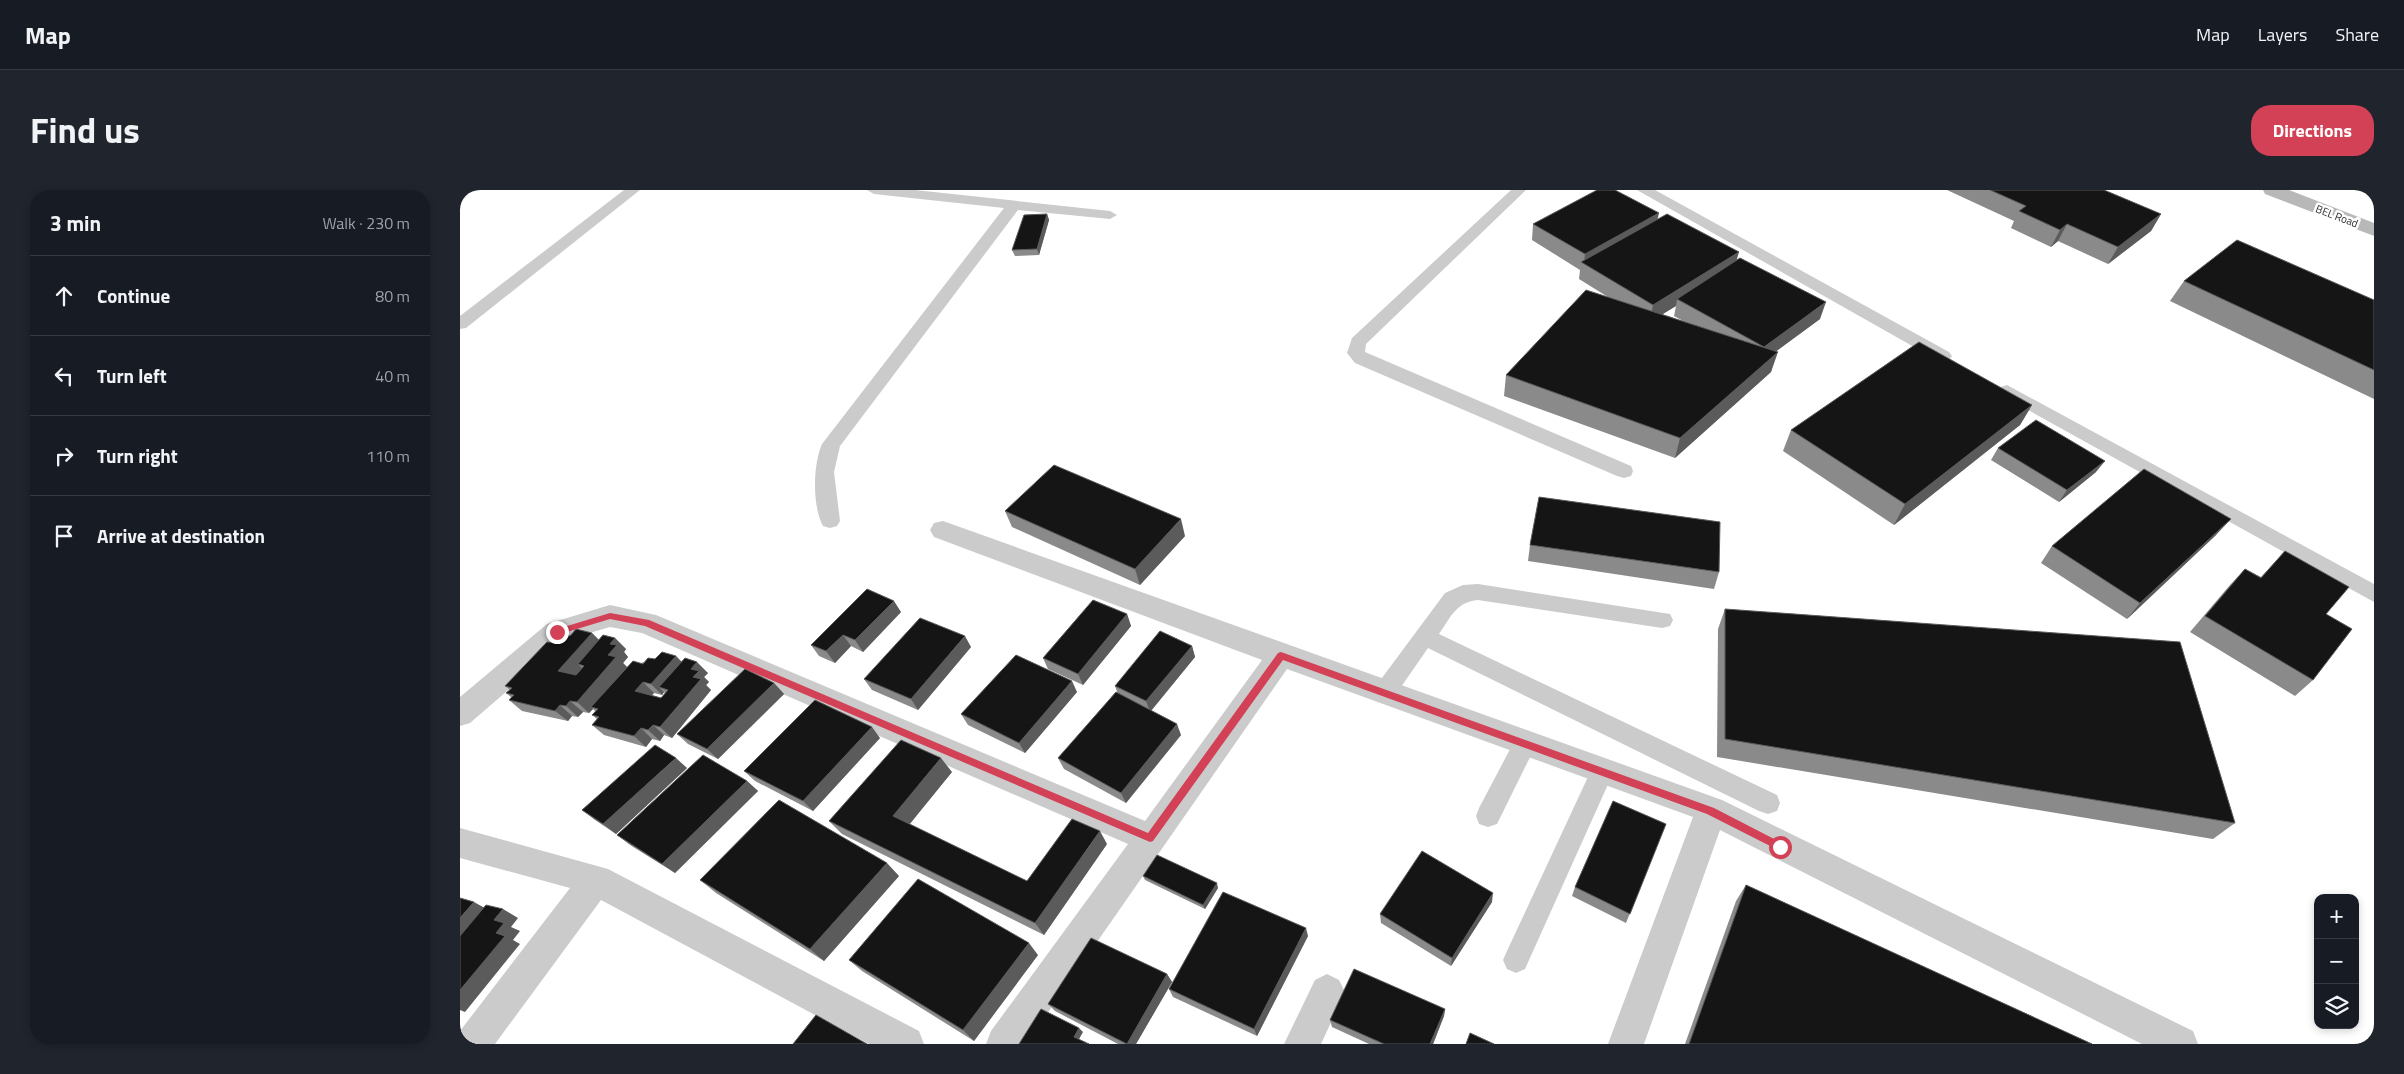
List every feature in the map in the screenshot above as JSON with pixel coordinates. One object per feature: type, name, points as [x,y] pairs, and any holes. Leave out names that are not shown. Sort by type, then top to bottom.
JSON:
[{"type":"street","name":"BEL Road","points":[[2272,190],[2374,230]]},
{"type":"street","name":"BEL Road","points":[[2301,190],[2374,218]]},
{"type":"street","points":[[943,530],[1281,656],[1710,810],[2180,1044]]},
{"type":"street","points":[[460,714],[557,632],[610,616],[646,623],[1150,838]]},
{"type":"street","points":[[1004,1044],[1281,656]]},
{"type":"street","points":[[1626,1044],[1710,810]]},
{"type":"street","points":[[460,843],[596,880],[906,1044]]},
{"type":"street","points":[[473,1044],[596,880]]},
{"type":"street","points":[[1302,1044],[1327,992]]},
{"type":"lane","points":[[460,324],[633,190]]},
{"type":"lane","points":[[874,190],[1110,215]]},
{"type":"lane","points":[[1519,190],[1358,342],[1356,353],[1361,358],[1624,470]]},
{"type":"lane","points":[[1644,190],[1957,363]]},
{"type":"lane","points":[[830,521],[823,470],[825,456],[831,444],[1014,205]]},
{"type":"lane","points":[[1992,382],[2374,594]]},
{"type":"lane","points":[[1384,693],[1452,598],[1463,593],[1478,592],[1662,620]]},
{"type":"lane","points":[[1425,637],[1768,803]]},
{"type":"lane","points":[[1488,816],[1526,743]]},
{"type":"lane","points":[[1516,960],[1602,771]]},
{"type":"building","points":[[1597,190],[1615,190],[1659,213],[1585,254],[1533,224]]},
{"type":"building","points":[[1990,190],[2104,190],[2161,214],[2118,247],[2067,224],[2060,230],[2019,211],[2026,206]]},
{"type":"building","points":[[1047,214],[1037,249],[1012,250],[1024,215]]},
{"type":"building","points":[[1667,214],[1739,252],[1653,305],[1581,262]]},
{"type":"building","points":[[2237,240],[2374,300],[2374,370],[2184,281]]},
{"type":"building","points":[[1740,258],[1826,302],[1764,347],[1677,299]]},
{"type":"building","points":[[1586,290],[1778,352],[1680,438],[1506,375]]},
{"type":"building","points":[[1919,342],[2032,405],[1905,504],[1791,430]]},
{"type":"building","points":[[2036,420],[2105,461],[2067,490],[1998,448]]},
{"type":"building","points":[[1054,465],[1181,519],[1135,569],[1005,511]]},
{"type":"building","points":[[2144,469],[2231,519],[2140,603],[2052,546]]},
{"type":"building","points":[[1539,497],[1720,522],[1719,572],[1530,545]]},
{"type":"building","points":[[2285,551],[2349,587],[2326,614],[2352,629],[2313,680],[2205,616],[2245,569],[2261,578]]},
{"type":"building","points":[[867,589],[894,601],[855,640],[843,635],[826,651],[811,645]]},
{"type":"building","points":[[1093,600],[1127,614],[1078,674],[1043,658]]},
{"type":"building","points":[[1725,609],[2180,642],[2235,823],[1725,739]]},
{"type":"building","points":[[920,618],[965,636],[911,699],[864,679]]},
{"type":"building","points":[[576,629],[592,633],[558,671],[576,675],[584,666],[578,664],[603,635],[615,638],[610,644],[617,645],[608,655],[616,657],[577,702],[570,701],[566,706],[560,705],[555,711],[509,700],[514,695],[506,693],[512,688],[505,686],[547,642],[554,643],[563,634],[570,636]]},
{"type":"building","points":[[1160,631],[1192,646],[1146,701],[1115,686]]},
{"type":"building","points":[[662,652],[676,656],[651,684],[643,682],[635,691],[661,698],[668,690],[659,687],[685,658],[697,662],[691,669],[699,671],[693,677],[701,679],[660,727],[653,725],[648,730],[641,728],[634,736],[592,725],[599,717],[592,715],[598,709],[591,707],[633,661],[643,664],[648,658],[655,659]]},
{"type":"building","points":[[1016,655],[1072,681],[1019,743],[961,714]]},
{"type":"building","points":[[745,669],[774,683],[707,749],[677,734]]},
{"type":"building","points":[[1116,692],[1177,724],[1121,793],[1058,758]]},
{"type":"building","points":[[815,700],[872,727],[803,801],[744,771]]},
{"type":"building","points":[[901,740],[941,758],[893,816],[1027,881],[1072,819],[1100,831],[1035,923],[829,821]]},
{"type":"building","points":[[655,745],[676,758],[603,824],[582,810]]},
{"type":"building","points":[[703,755],[747,781],[662,864],[617,835]]},
{"type":"building","points":[[779,800],[887,863],[810,949],[700,880]]},
{"type":"building","points":[[1613,801],[1666,824],[1630,914],[1575,887]]},
{"type":"building","points":[[1422,851],[1493,893],[1452,958],[1380,914]]},
{"type":"building","points":[[1157,855],[1217,883],[1203,905],[1143,876]]},
{"type":"building","points":[[918,879],[1029,943],[963,1030],[849,960]]},
{"type":"building","points":[[1746,885],[2092,1044],[1689,1044]]},
{"type":"building","points":[[1223,892],[1306,928],[1254,1029],[1169,989]]},
{"type":"building","points":[[460,898],[474,902],[460,918]]},
{"type":"building","points":[[486,905],[503,909],[494,920],[504,923],[496,933],[505,936],[460,990],[460,936]]},
{"type":"building","points":[[1091,938],[1167,974],[1127,1044],[1048,1004]]},
{"type":"building","points":[[1354,969],[1445,1009],[1430,1044],[1384,1044],[1330,1020]]},
{"type":"building","points":[[1041,1009],[1079,1028],[1074,1037],[1089,1044],[1019,1044]]},
{"type":"building","points":[[816,1015],[867,1044],[793,1044]]},
{"type":"building","points":[[1470,1033],[1494,1044],[1466,1044]]},
{"type":"route","points":[[557,632],[610,616],[646,623],[1150,838],[1281,656],[1710,810],[1780,847]]}]
